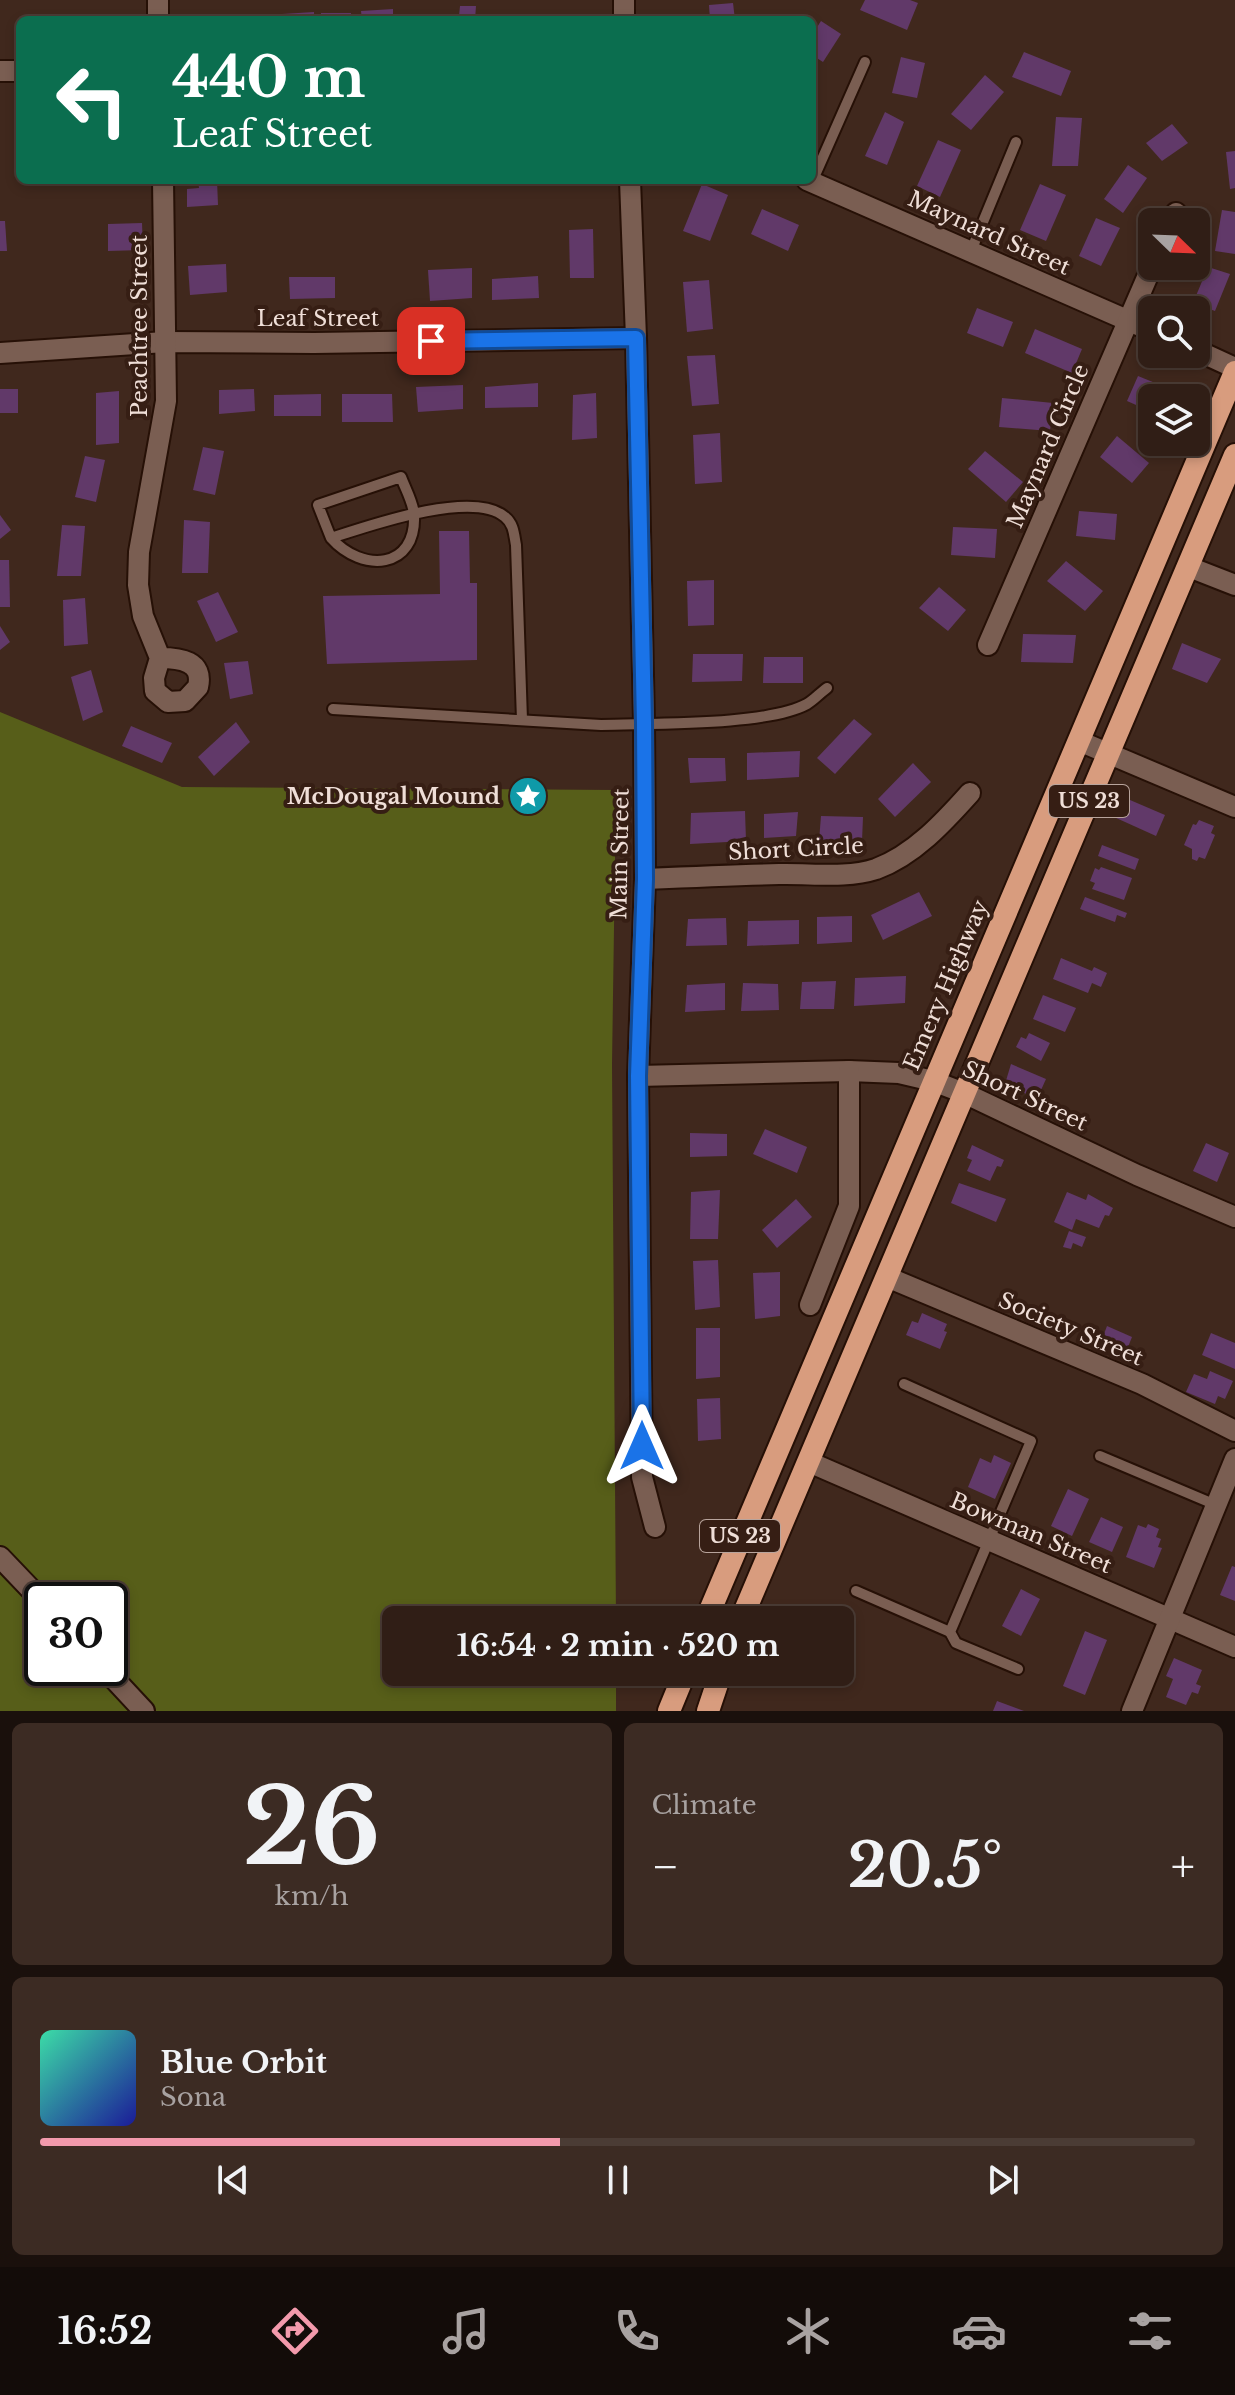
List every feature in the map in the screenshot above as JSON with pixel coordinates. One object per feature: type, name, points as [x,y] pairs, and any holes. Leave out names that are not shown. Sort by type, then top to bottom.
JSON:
[{"type":"highway","name":"Emery Highway","points":[[712,1606],[1235,370]]},
{"type":"highway","name":"US 23","points":[[747,1606],[1235,455]]},
{"type":"highway","points":[[669,1711],[679,1686]]},
{"type":"highway","points":[[708,1711],[716,1686]]},
{"type":"street","name":"Peachtree Street","points":[[160,658],[143,616],[138,585],[139,552],[166,401],[163,184]]},
{"type":"street","name":"Main Street","points":[[630,184],[644,723],[645,879],[638,1076],[642,1477],[655,1527]]},
{"type":"street","name":"Maynard Street","points":[[816,184],[1138,325]]},
{"type":"street","name":"Maynard Circle","points":[[988,645],[1146,280]]},
{"type":"street","name":"Leaf Street","points":[[0,353],[165,342],[636,338]]},
{"type":"street","points":[[1210,357],[1235,370]]},
{"type":"street","points":[[1189,567],[1235,585]]},
{"type":"street","points":[[1079,741],[1235,807]]},
{"type":"street","name":"Short Circle","points":[[645,879],[856,874],[892,861],[914,847],[942,825],[970,793]]},
{"type":"street","points":[[810,1305],[849,1206],[849,1071]]},
{"type":"street","name":"Short Street","points":[[638,1076],[849,1071],[899,1073],[933,1081],[1235,1217]]},
{"type":"street","name":"Society Street","points":[[887,1277],[1142,1384],[1235,1431]]},
{"type":"street","points":[[1132,1711],[1235,1459]]},
{"type":"street","name":"Bowman Street","points":[[809,1462],[1235,1647]]},
{"type":"street","points":[[0,1557],[24,1582]]},
{"type":"street","points":[[121,1686],[144,1711]]},
{"type":"lane","points":[[816,168],[865,62]]},
{"type":"lane","points":[[971,251],[1016,142]]},
{"type":"lane","points":[[401,477],[414,512],[411,539],[404,551],[392,561],[357,558],[342,551],[331,538],[318,505],[401,477]]},
{"type":"lane","points":[[331,538],[414,512],[465,508],[490,509],[504,515],[512,524],[516,545],[522,720]]},
{"type":"lane","points":[[333,709],[601,725],[753,718],[806,704],[827,688]]},
{"type":"lane","points":[[904,1384],[1031,1441],[950,1632]]},
{"type":"lane","points":[[1100,1456],[1216,1505]]},
{"type":"lane","points":[[856,1591],[950,1632],[956,1643],[1018,1669]]},
{"type":"green space","points":[[0,712],[182,787],[616,790],[612,1065],[616,1606],[382,1606],[382,1686],[616,1686],[616,1711],[0,1711]]},
{"type":"building","points":[[865,0],[910,0],[918,3],[907,30],[860,10]]},
{"type":"building","points":[[733,3],[735,16],[710,16],[709,5]]},
{"type":"building","points":[[460,6],[476,6],[475,16],[459,16]]},
{"type":"building","points":[[393,9],[393,16],[362,16],[361,11]]},
{"type":"building","points":[[314,12],[314,16],[282,16]]},
{"type":"building","points":[[321,13],[351,13],[351,16],[321,16]]},
{"type":"building","points":[[405,14],[433,14],[433,16]]},
{"type":"building","points":[[821,21],[841,34],[823,62],[816,58],[816,29]]},
{"type":"building","points":[[1024,52],[1071,71],[1061,96],[1012,77]]},
{"type":"building","points":[[901,57],[925,63],[917,98],[892,93]]},
{"type":"building","points":[[985,75],[1004,92],[971,130],[951,114]]},
{"type":"building","points":[[885,112],[904,122],[887,165],[865,156]]},
{"type":"building","points":[[1056,117],[1082,118],[1078,166],[1052,166]]},
{"type":"building","points":[[1172,124],[1188,143],[1162,161],[1146,143]]},
{"type":"building","points":[[938,140],[961,150],[940,197],[917,186]]},
{"type":"building","points":[[1235,151],[1235,188],[1230,189],[1226,152]]},
{"type":"building","points":[[1128,165],[1147,178],[1123,213],[1104,199]]},
{"type":"building","points":[[198,184],[217,184],[218,205],[187,207],[187,189],[199,188]]},
{"type":"building","points":[[702,184],[728,195],[710,241],[683,231]]},
{"type":"building","points":[[1040,184],[1066,195],[1046,241],[1020,230]]},
{"type":"building","points":[[762,209],[799,225],[788,251],[751,234]]},
{"type":"building","points":[[1222,210],[1235,212],[1235,254],[1215,251]]},
{"type":"building","points":[[1096,218],[1120,228],[1101,266],[1079,256]]},
{"type":"building","points":[[0,221],[5,221],[7,251],[0,251]]},
{"type":"building","points":[[142,223],[143,250],[108,251],[108,224]]},
{"type":"building","points":[[593,229],[594,278],[570,278],[569,230]]},
{"type":"building","points":[[226,264],[227,292],[190,295],[188,266]]},
{"type":"building","points":[[472,268],[472,298],[430,301],[428,270]]},
{"type":"building","points":[[1210,268],[1230,274],[1215,311],[1210,309],[1210,296],[1196,296],[1203,280],[1210,280]]},
{"type":"building","points":[[538,276],[539,298],[492,300],[492,279]]},
{"type":"building","points":[[289,277],[335,277],[335,298],[290,299]]},
{"type":"building","points":[[709,280],[713,329],[687,332],[683,282]]},
{"type":"building","points":[[977,308],[1013,322],[1003,347],[967,333]]},
{"type":"building","points":[[1035,329],[1082,349],[1072,373],[1025,353]]},
{"type":"building","points":[[715,355],[719,404],[692,406],[687,356]]},
{"type":"building","points":[[1138,376],[1158,384],[1138,384],[1138,406],[1127,401]]},
{"type":"building","points":[[538,383],[538,407],[485,408],[485,387]]},
{"type":"building","points":[[463,385],[463,409],[418,412],[416,387]]},
{"type":"building","points":[[0,389],[18,389],[18,413],[0,413]]},
{"type":"building","points":[[254,389],[255,411],[219,414],[219,390]]},
{"type":"building","points":[[119,391],[119,443],[96,445],[96,393]]},
{"type":"building","points":[[596,393],[597,438],[572,440],[573,395]]},
{"type":"building","points":[[321,394],[321,416],[274,416],[274,395]]},
{"type":"building","points":[[342,394],[392,394],[393,422],[342,422]]},
{"type":"building","points":[[1002,398],[1053,403],[1050,431],[999,427]]},
{"type":"building","points":[[720,433],[722,482],[695,484],[693,435]]},
{"type":"building","points":[[1117,436],[1149,463],[1132,483],[1100,457]]},
{"type":"building","points":[[203,447],[224,451],[215,495],[193,490]]},
{"type":"building","points":[[985,451],[1023,482],[1006,502],[968,469]]},
{"type":"building","points":[[85,456],[105,460],[96,502],[75,497]]},
{"type":"building","points":[[1079,511],[1117,514],[1115,540],[1076,536]]},
{"type":"building","points":[[0,515],[11,530],[0,539]]},
{"type":"building","points":[[184,520],[210,522],[208,573],[182,573]]},
{"type":"building","points":[[62,525],[85,526],[81,576],[57,576]]},
{"type":"building","points":[[953,527],[997,529],[995,558],[951,555]]},
{"type":"building","points":[[439,531],[469,531],[470,583],[477,583],[477,660],[327,664],[323,596],[440,594]]},
{"type":"building","points":[[0,560],[9,560],[10,607],[0,607]]},
{"type":"building","points":[[1066,561],[1103,591],[1085,611],[1047,581]]},
{"type":"building","points":[[714,580],[714,625],[688,626],[687,581]]},
{"type":"building","points":[[939,587],[966,610],[948,631],[919,608]]},
{"type":"building","points":[[218,592],[238,632],[216,642],[197,601]]},
{"type":"building","points":[[85,598],[88,644],[64,646],[63,600]]},
{"type":"building","points":[[0,626],[10,642],[0,650]]},
{"type":"building","points":[[1023,634],[1076,635],[1073,663],[1021,662]]},
{"type":"building","points":[[1182,643],[1221,659],[1207,683],[1172,669]]},
{"type":"building","points":[[693,654],[743,654],[742,681],[692,682]]},
{"type":"building","points":[[764,657],[803,657],[803,683],[763,683]]},
{"type":"building","points":[[248,661],[253,694],[230,699],[224,663]]},
{"type":"building","points":[[91,670],[103,712],[83,721],[71,677]]},
{"type":"building","points":[[854,719],[872,734],[835,774],[817,758]]},
{"type":"building","points":[[236,722],[250,742],[214,776],[198,757]]},
{"type":"building","points":[[131,726],[172,743],[162,763],[122,746]]},
{"type":"building","points":[[800,751],[799,777],[747,780],[747,753]]},
{"type":"building","points":[[688,758],[725,758],[726,781],[690,783]]},
{"type":"building","points":[[913,763],[931,782],[895,817],[878,799]]},
{"type":"building","points":[[1123,797],[1165,815],[1156,836],[1114,817]]},
{"type":"building","points":[[745,811],[746,841],[690,844],[691,813]]},
{"type":"building","points":[[798,812],[796,836],[764,838],[764,814]]},
{"type":"building","points":[[821,816],[863,817],[862,841],[819,841]]},
{"type":"building","points":[[1199,820],[1214,826],[1211,833],[1215,835],[1205,859],[1199,857],[1197,861],[1192,859],[1192,849],[1184,845],[1193,824],[1196,825]]},
{"type":"building","points":[[1102,845],[1139,859],[1135,870],[1098,856]]},
{"type":"building","points":[[1101,867],[1132,878],[1124,900],[1092,889],[1095,883],[1090,881],[1095,868],[1099,870]]},
{"type":"building","points":[[919,892],[932,916],[883,940],[871,915]]},
{"type":"building","points":[[1085,897],[1127,913],[1125,918],[1117,915],[1115,922],[1080,909]]},
{"type":"building","points":[[852,916],[852,942],[817,944],[817,917]]},
{"type":"building","points":[[726,918],[727,945],[686,946],[688,919]]},
{"type":"building","points":[[799,920],[799,944],[747,946],[748,921]]},
{"type":"building","points":[[1061,958],[1092,971],[1094,967],[1107,973],[1101,987],[1092,983],[1088,993],[1053,979]]},
{"type":"building","points":[[906,976],[905,1003],[854,1006],[855,978]]},
{"type":"building","points":[[836,981],[834,1009],[800,1009],[802,982]]},
{"type":"building","points":[[725,983],[725,1010],[685,1012],[687,985]]},
{"type":"building","points":[[743,983],[778,984],[779,1010],[741,1011]]},
{"type":"building","points":[[1043,995],[1076,1008],[1065,1032],[1033,1019]]},
{"type":"building","points":[[1029,1033],[1050,1043],[1041,1061],[1016,1047],[1021,1037],[1026,1039]]},
{"type":"building","points":[[1011,1064],[1046,1079],[1037,1099],[1005,1084]]},
{"type":"building","points":[[765,1129],[807,1147],[797,1173],[753,1154]]},
{"type":"building","points":[[690,1133],[727,1134],[727,1156],[690,1157]]},
{"type":"building","points":[[1206,1143],[1229,1153],[1217,1182],[1193,1171]]},
{"type":"building","points":[[972,1145],[1004,1160],[1001,1167],[997,1166],[990,1181],[967,1171],[972,1160],[967,1158]]},
{"type":"building","points":[[959,1183],[1006,1199],[996,1222],[951,1203]]},
{"type":"building","points":[[720,1190],[718,1239],[690,1239],[691,1192]]},
{"type":"building","points":[[1067,1192],[1086,1200],[1088,1194],[1113,1208],[1109,1216],[1105,1215],[1099,1228],[1076,1219],[1072,1230],[1054,1222]]},
{"type":"building","points":[[796,1199],[812,1217],[777,1248],[762,1230]]},
{"type":"building","points":[[1069,1231],[1086,1237],[1082,1247],[1073,1243],[1071,1249],[1063,1247]]},
{"type":"building","points":[[718,1260],[720,1307],[695,1310],[693,1261]]},
{"type":"building","points":[[780,1272],[780,1316],[755,1319],[753,1273]]},
{"type":"building","points":[[922,1313],[947,1324],[940,1349],[906,1335],[912,1321],[918,1323]]},
{"type":"building","points":[[1107,1326],[1132,1337],[1124,1357],[1099,1347]]},
{"type":"building","points":[[696,1328],[720,1328],[720,1377],[696,1379]]},
{"type":"building","points":[[1211,1333],[1235,1343],[1235,1369],[1202,1355]]},
{"type":"building","points":[[1210,1371],[1233,1381],[1225,1399],[1218,1396],[1215,1404],[1186,1392],[1194,1374],[1207,1379]]},
{"type":"building","points":[[720,1398],[721,1439],[698,1441],[697,1399]]},
{"type":"building","points":[[994,1455],[1011,1463],[995,1499],[968,1487],[980,1458],[991,1463]]},
{"type":"building","points":[[1068,1489],[1089,1499],[1072,1536],[1051,1526]]},
{"type":"building","points":[[1101,1517],[1123,1527],[1112,1552],[1089,1542]]},
{"type":"building","points":[[1148,1524],[1159,1529],[1156,1537],[1161,1539],[1158,1547],[1162,1548],[1154,1568],[1126,1557],[1138,1525],[1146,1528]]},
{"type":"building","points":[[1232,1566],[1235,1567],[1235,1601],[1220,1595]]},
{"type":"building","points":[[1021,1589],[1040,1599],[1021,1636],[1002,1626]]},
{"type":"building","points":[[1085,1631],[1107,1640],[1085,1695],[1063,1686]]},
{"type":"building","points":[[1174,1658],[1202,1670],[1196,1684],[1201,1686],[1198,1694],[1192,1692],[1186,1705],[1166,1697],[1173,1679],[1166,1676]]},
{"type":"building","points":[[997,1701],[1024,1711],[993,1711]]},
{"type":"place","name":"McDougal Mound","points":[[528,796]]},
{"type":"route","points":[[431,341],[636,338],[645,879],[638,1076],[642,1446]]}]
